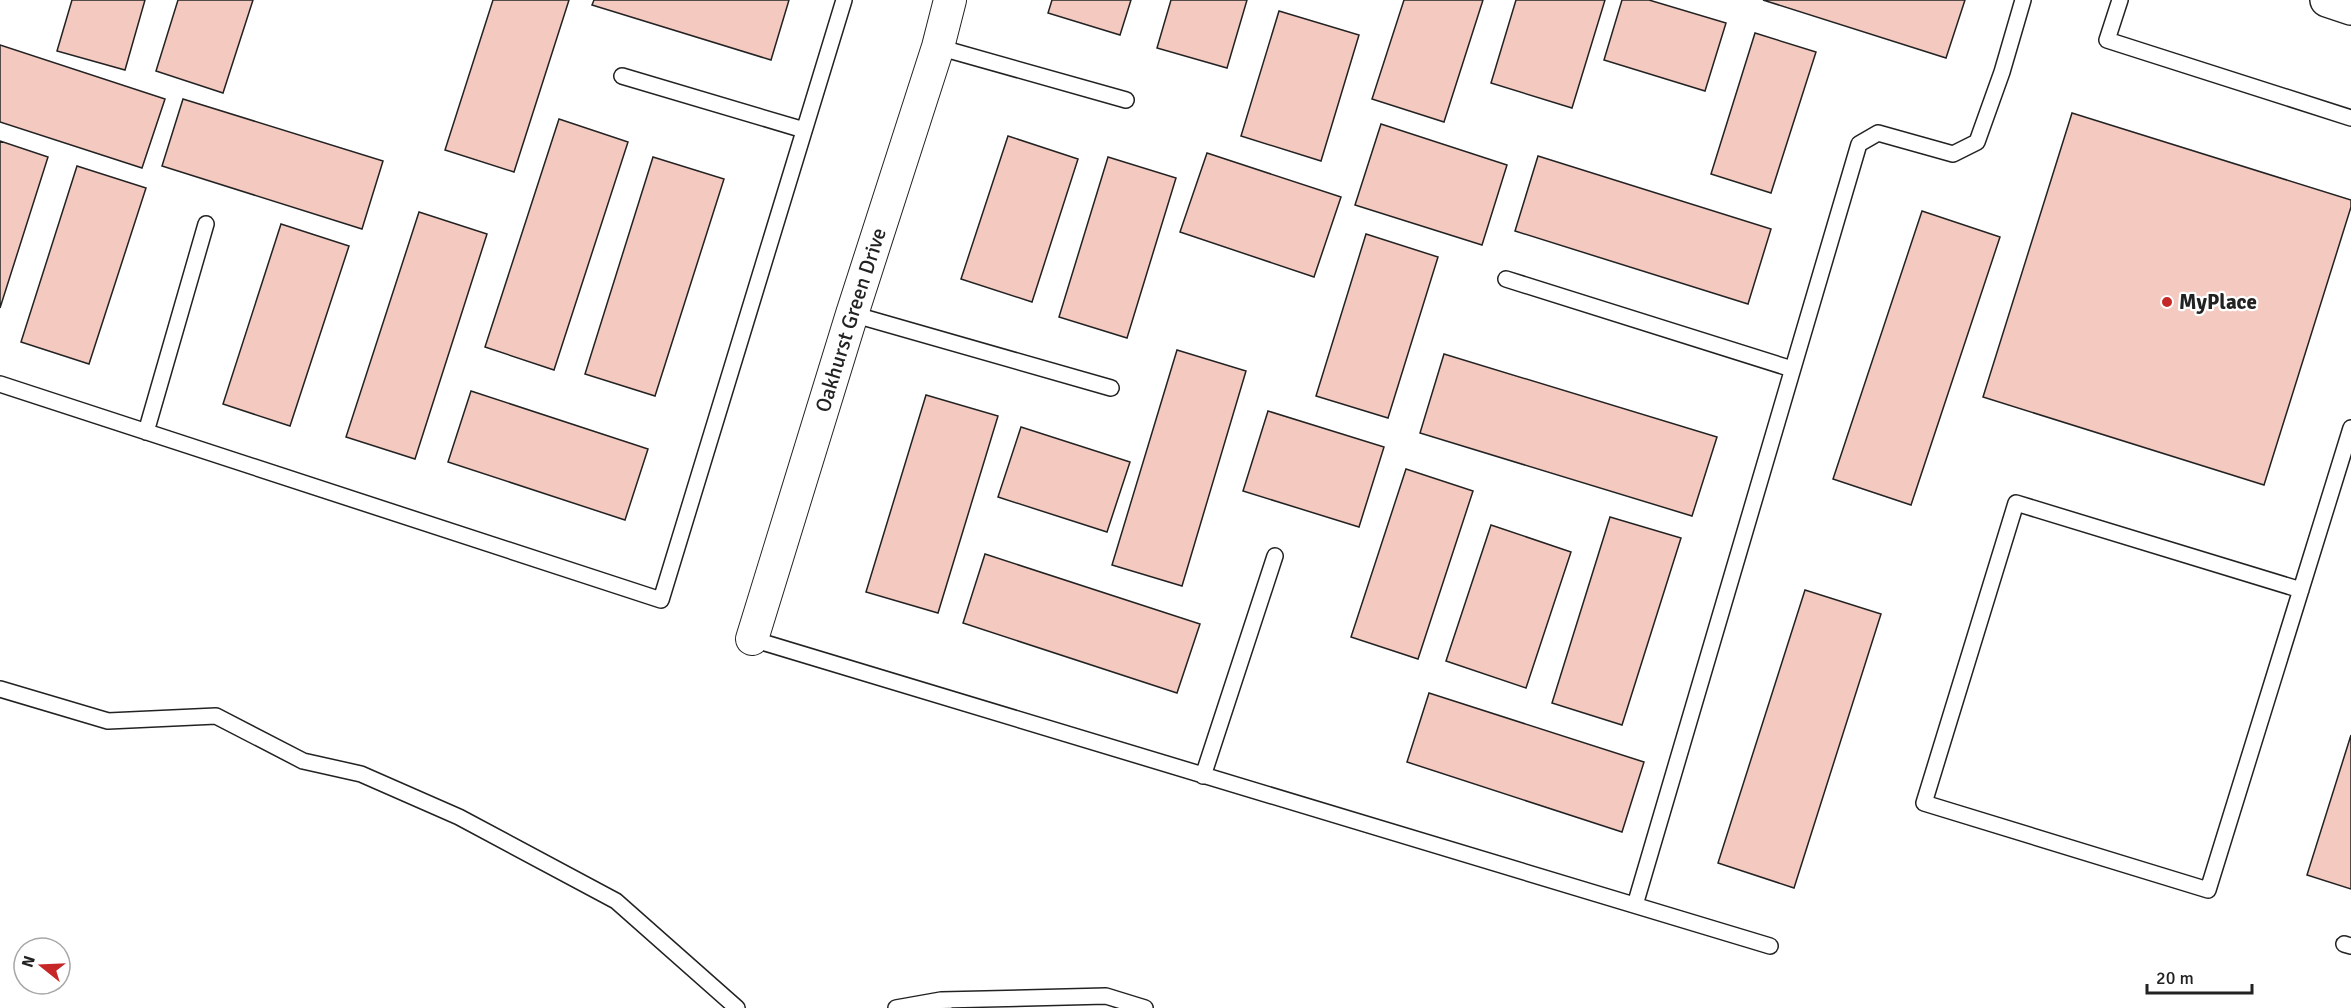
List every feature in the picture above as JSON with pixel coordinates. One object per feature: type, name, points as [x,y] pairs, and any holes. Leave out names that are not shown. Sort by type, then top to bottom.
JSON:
[{"type":"street","name":"Oakhurst Green Drive","points":[[752,639],[852,314],[938,47],[950,0]]},
{"type":"street","points":[[2327,0],[2351,8]]},
{"type":"lane","points":[[0,384],[661,600],[844,0]]},
{"type":"lane","points":[[1635,905],[1859,144],[1878,133],[1953,154],[1977,142],[2024,0]]},
{"type":"lane","points":[[2120,0],[2107,40],[2351,118]]},
{"type":"lane","points":[[938,47],[1126,100]]},
{"type":"lane","points":[[622,76],[804,130]]},
{"type":"lane","points":[[146,432],[206,224]]},
{"type":"lane","points":[[1506,279],[1792,369]]},
{"type":"lane","points":[[852,314],[1112,388]]},
{"type":"lane","points":[[2301,590],[2016,503],[1924,803],[2208,890],[2301,590],[2351,428]]},
{"type":"lane","points":[[1203,776],[1275,556]]},
{"type":"lane","points":[[752,639],[1770,946]]},
{"type":"lane","points":[[0,689],[108,721],[216,717],[303,761],[361,774],[459,817],[616,901],[737,1008]]},
{"type":"lane","points":[[896,1008],[1106,996],[1145,1008]]},
{"type":"building","points":[[72,0],[145,0],[125,70],[57,51]]},
{"type":"building","points":[[178,0],[253,0],[223,93],[156,71]]},
{"type":"building","points":[[493,0],[569,0],[514,172],[445,150]]},
{"type":"building","points":[[594,0],[789,0],[771,60],[592,5]]},
{"type":"building","points":[[1052,0],[1131,0],[1120,35],[1048,13]]},
{"type":"building","points":[[1171,0],[1247,0],[1227,68],[1157,48]]},
{"type":"building","points":[[1404,0],[1483,0],[1444,122],[1372,99]]},
{"type":"building","points":[[1516,0],[1605,0],[1572,108],[1491,83]]},
{"type":"building","points":[[1622,0],[1649,0],[1726,23],[1705,91],[1604,60]]},
{"type":"building","points":[[1763,0],[1965,0],[1946,58]]},
{"type":"building","points":[[1279,11],[1359,35],[1321,161],[1241,136]]},
{"type":"building","points":[[1755,33],[1816,52],[1771,193],[1711,174]]},
{"type":"building","points":[[0,45],[165,99],[142,168],[0,122]]},
{"type":"building","points":[[183,99],[383,161],[362,229],[162,166]]},
{"type":"building","name":"MyPlace","points":[[2072,113],[2351,200],[2351,207],[2264,485],[1983,397]]},
{"type":"building","points":[[559,119],[628,142],[554,370],[485,347]]},
{"type":"building","points":[[1381,124],[1507,165],[1482,245],[1355,205]]},
{"type":"building","points":[[1008,136],[1078,159],[1032,302],[961,279]]},
{"type":"building","points":[[0,141],[48,157],[0,308]]},
{"type":"building","points":[[1207,153],[1341,197],[1314,277],[1180,232]]},
{"type":"building","points":[[1538,156],[1771,229],[1748,304],[1515,231]]},
{"type":"building","points":[[653,157],[724,179],[655,396],[585,374]]},
{"type":"building","points":[[1108,157],[1176,178],[1127,338],[1059,317]]},
{"type":"building","points":[[77,166],[146,188],[89,364],[21,342]]},
{"type":"building","points":[[1922,211],[2000,237],[1911,505],[1833,479]]},
{"type":"building","points":[[419,212],[487,234],[415,459],[346,437]]},
{"type":"building","points":[[281,224],[349,246],[290,426],[223,404]]},
{"type":"building","points":[[1366,234],[1438,257],[1388,418],[1316,396]]},
{"type":"building","points":[[1177,350],[1246,371],[1182,586],[1112,565]]},
{"type":"building","points":[[1444,354],[1717,437],[1692,516],[1420,433]]},
{"type":"building","points":[[471,391],[648,449],[625,520],[448,462]]},
{"type":"building","points":[[926,395],[998,416],[938,613],[866,592]]},
{"type":"building","points":[[1268,411],[1384,447],[1359,527],[1243,491]]},
{"type":"building","points":[[1021,427],[1130,462],[1107,532],[998,497]]},
{"type":"building","points":[[1406,469],[1473,491],[1418,659],[1351,637]]},
{"type":"building","points":[[1610,517],[1681,538],[1622,725],[1552,703]]},
{"type":"building","points":[[1491,525],[1571,552],[1526,688],[1446,661]]},
{"type":"building","points":[[985,554],[1200,624],[1177,693],[963,623]]},
{"type":"building","points":[[1805,590],[1881,614],[1794,888],[1718,863]]},
{"type":"building","points":[[1429,693],[1644,762],[1622,832],[1407,762]]},
{"type":"building","points":[[2351,735],[2351,889],[2307,875]]},
{"type":"place","name":"MyPlace","points":[[2167,302]]}]
